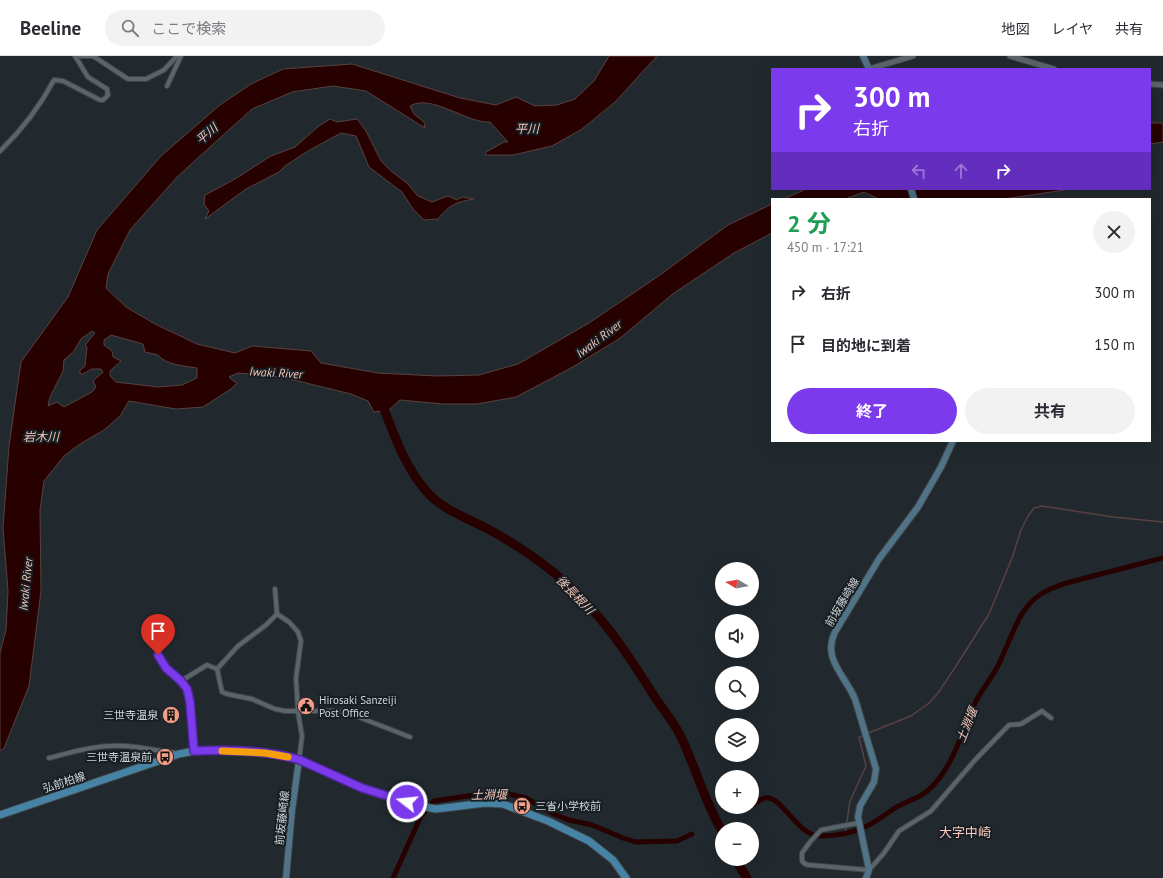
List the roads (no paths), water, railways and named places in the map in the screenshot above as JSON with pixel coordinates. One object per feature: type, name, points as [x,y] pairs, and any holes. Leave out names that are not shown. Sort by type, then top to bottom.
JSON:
[{"type":"main road","points":[[863,56],[869,68]]},
{"type":"main road","name":"前坂藤崎線","points":[[869,870],[858,824],[859,811],[874,782],[876,769],[855,699],[851,689],[833,660],[831,655],[831,645],[835,632],[879,559],[918,507],[941,467],[953,442]]},
{"type":"main road","name":"弘前柏線","points":[[0,815],[179,754],[194,751],[214,750],[249,752],[277,755],[300,760],[362,788],[420,806],[436,809],[494,802],[514,807],[548,821],[589,841],[613,860],[626,878]]},
{"type":"main road","name":"前坂藤崎線","points":[[286,878],[292,810],[300,760]]},
{"type":"main road","points":[[866,878],[869,870]]},
{"type":"street","points":[[75,56],[93,56],[128,79],[146,79],[164,70],[177,56]]},
{"type":"street","points":[[0,151],[13,138],[46,95],[54,80],[63,82],[100,100],[103,100],[108,95],[107,89],[88,77],[75,56]]},
{"type":"street","points":[[167,86],[181,56]]},
{"type":"street","points":[[872,68],[913,56]]},
{"type":"street","points":[[1010,56],[1051,68]]},
{"type":"street","points":[[1151,84],[1163,85]]},
{"type":"street","points":[[275,589],[277,614],[298,632],[301,641],[296,678],[298,712],[302,736],[300,760]]},
{"type":"street","points":[[217,669],[238,646],[266,625],[277,614]]},
{"type":"street","points":[[158,655],[166,668],[181,681],[187,689],[190,702],[194,751]]},
{"type":"street","points":[[181,681],[207,665],[217,669]]},
{"type":"street","points":[[217,669],[222,692],[227,694],[252,699],[275,709],[285,711],[335,711],[348,713],[410,737]]},
{"type":"street","points":[[858,824],[820,830],[802,853],[801,857],[805,864],[869,870],[900,831],[931,811],[1009,725],[1022,724],[1042,712],[1051,718]]},
{"type":"street","points":[[49,758],[84,749],[110,746],[125,746],[179,754]]},
{"type":"water","name":"岩木川","points":[[609,56],[657,56],[615,102],[582,129],[552,146],[513,155],[485,155],[486,152],[504,142],[508,142],[490,122],[471,119],[439,106],[428,103],[419,103],[410,106],[414,114],[424,122],[425,128],[366,91],[333,86],[292,92],[252,109],[177,177],[130,230],[108,274],[106,288],[126,307],[155,324],[197,344],[235,353],[252,346],[311,351],[321,363],[378,373],[437,376],[479,375],[518,364],[589,323],[660,275],[728,225],[771,204],[771,234],[734,253],[674,293],[619,339],[571,368],[516,397],[477,404],[443,404],[400,400],[389,410],[374,412],[368,401],[351,394],[273,376],[238,373],[229,377],[237,383],[231,389],[203,407],[176,409],[129,401],[120,416],[104,430],[80,444],[64,456],[44,481],[40,510],[41,591],[29,686],[4,748],[0,751],[0,653],[6,630],[8,591],[3,528],[9,446],[21,362],[68,297],[97,230],[161,156],[220,105],[251,84],[283,69],[352,64],[460,98],[496,105],[516,97],[535,106],[557,105],[575,99],[594,81]],"holes":[[[92,331],[95,333],[85,345],[87,347],[85,366],[80,370],[80,374],[92,369],[101,369],[103,372],[93,381],[96,387],[92,392],[64,407],[57,402],[48,406],[50,397],[63,371],[64,360],[74,351],[81,339]],[[111,335],[143,344],[145,352],[158,355],[171,363],[197,368],[197,378],[182,385],[158,387],[116,382],[110,376],[110,371],[121,361],[113,357],[112,351],[104,345],[104,340]]]},
{"type":"water","points":[[330,119],[337,122],[357,119],[366,131],[381,161],[407,183],[418,196],[432,202],[448,196],[457,200],[462,197],[474,199],[462,201],[449,207],[438,219],[424,220],[413,209],[402,192],[369,167],[356,136],[341,133],[308,151],[285,166],[279,172],[246,189],[205,219],[209,211],[204,204],[205,195],[235,179],[271,156],[295,147],[319,126]]},
{"type":"water","points":[[1151,123],[1163,123],[1163,142],[1151,144]]},
{"type":"water","points":[[804,190],[1064,190],[1011,198],[877,198],[864,192],[848,198],[786,198]]},
{"type":"waterway","name":"後長根川","points":[[381,401],[406,460],[419,482],[427,492],[448,509],[502,537],[543,564],[580,596],[609,630],[680,734],[717,822]]},
{"type":"waterway","points":[[868,733],[911,716],[929,703],[938,693],[989,614],[1012,558],[1021,530],[1034,508],[1042,506],[1113,517],[1163,522]]},
{"type":"waterway","name":"土淵堰","points":[[759,801],[765,798],[771,799],[778,803],[804,830],[812,834],[826,836],[856,831],[874,822],[898,806],[920,796],[930,788],[947,766],[960,740],[976,701],[997,669],[1017,622],[1033,600],[1041,594],[1066,583],[1163,558]]},
{"type":"waterway","points":[[845,834],[850,801],[866,766],[859,737],[865,735]]},
{"type":"waterway","name":"土淵堰","points":[[393,878],[421,816],[434,801],[488,793],[504,793],[526,798],[554,814],[569,820],[592,825],[635,842],[677,841],[692,834]]},
{"type":"waterway","name":"後長根川","points":[[739,866],[747,878]]},
{"type":"place","name":"Hirosaki Sanzeiji Post Office","points":[[306,706]]},
{"type":"place","name":"三世寺温泉","points":[[171,715]]},
{"type":"place","name":"三世寺温泉前","points":[[165,757]]},
{"type":"place","name":"三省小学校前","points":[[522,806]]},
{"type":"district","name":"大字中崎","points":[[965,832]]},
{"type":"water label","name":"平川","points":[[527,129]]},
{"type":"water label","name":"平川","points":[[207,134]]},
{"type":"water label","name":"Iwaki River","points":[[599,339]]},
{"type":"water label","name":"Iwaki River","points":[[276,373]]},
{"type":"water label","name":"Iwaki River","points":[[26,584]]}]
